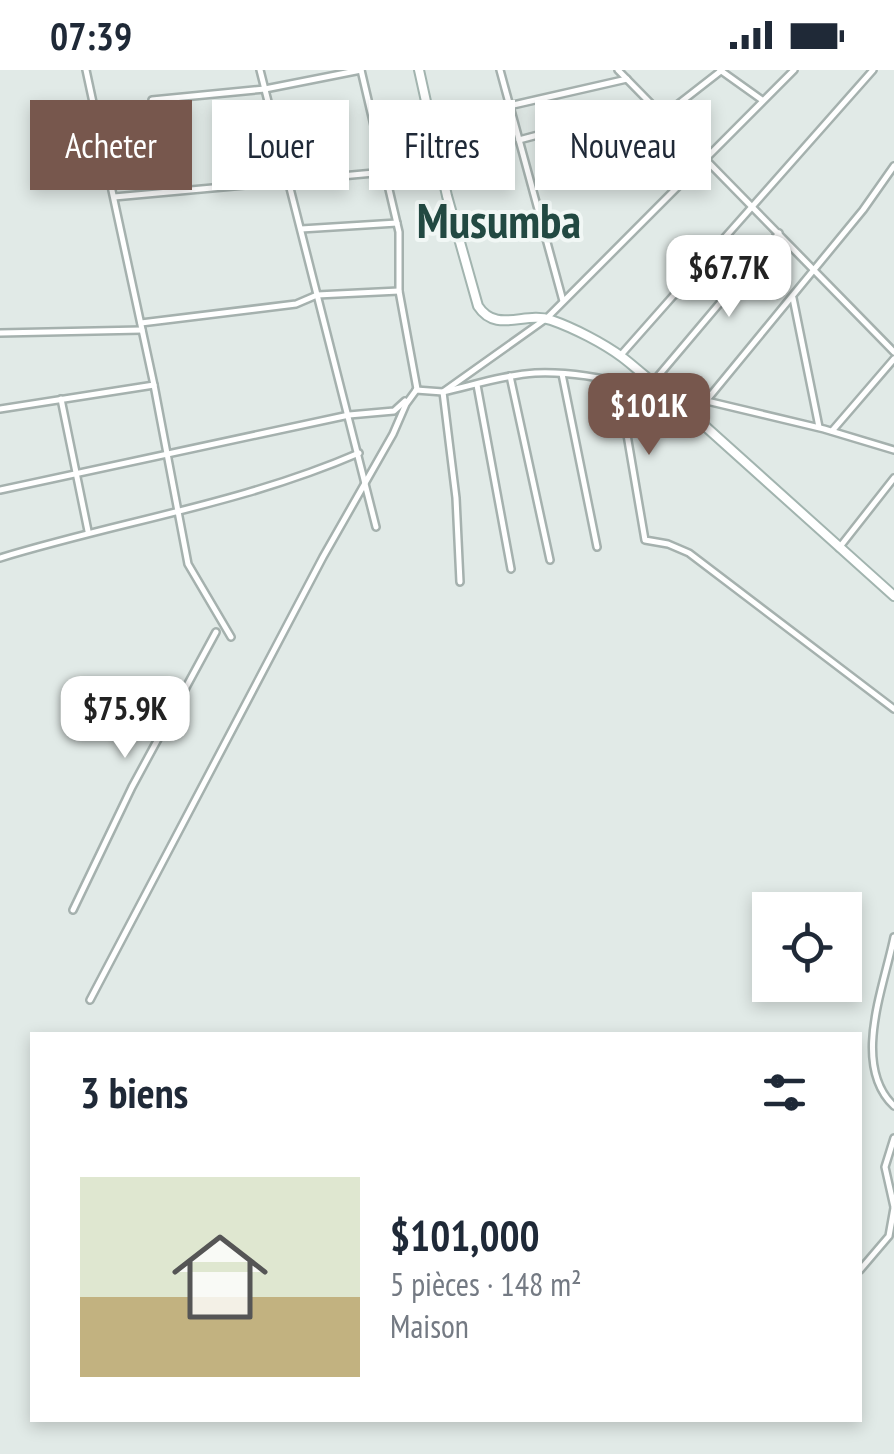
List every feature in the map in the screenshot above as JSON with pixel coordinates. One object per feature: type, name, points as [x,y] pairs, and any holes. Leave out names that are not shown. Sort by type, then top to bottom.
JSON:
[{"type":"main road","points":[[419,70],[448,196],[484,316],[493,321],[548,318],[620,356],[666,392],[894,596]]},
{"type":"street","points":[[86,70],[142,326],[188,564],[231,637]]},
{"type":"street","points":[[260,70],[268,100]]},
{"type":"street","points":[[152,100],[265,89],[361,70],[369,104]]},
{"type":"street","points":[[500,70],[508,100]]},
{"type":"street","points":[[618,70],[647,100]]},
{"type":"street","points":[[684,100],[721,70],[762,100]]},
{"type":"street","points":[[711,151],[794,70]]},
{"type":"street","points":[[620,356],[874,70]]},
{"type":"street","points":[[515,105],[627,79]]},
{"type":"street","points":[[515,125],[562,301]]},
{"type":"street","points":[[519,140],[535,136]]},
{"type":"street","points":[[711,165],[894,355],[832,431]]},
{"type":"street","points":[[706,401],[815,270],[894,166]]},
{"type":"street","points":[[114,197],[212,189]]},
{"type":"street","points":[[291,190],[376,527]]},
{"type":"street","points":[[90,1000],[323,557],[394,434],[406,404],[418,389],[399,291],[396,222],[389,190]]},
{"type":"street","points":[[444,392],[548,318],[672,190]]},
{"type":"street","points":[[301,229],[396,222]]},
{"type":"street","points":[[652,384],[780,233]]},
{"type":"street","points":[[0,334],[142,326],[296,304],[317,295],[399,291]]},
{"type":"street","points":[[793,297],[818,427]]},
{"type":"street","points":[[0,490],[349,415],[394,411],[418,389],[444,392],[510,376],[562,374],[618,382],[818,427],[894,450]]},
{"type":"street","points":[[562,374],[597,547]]},
{"type":"street","points":[[510,376],[550,560]]},
{"type":"street","points":[[618,382],[645,540],[668,544],[706,564],[894,709]]},
{"type":"street","points":[[477,384],[511,569]]},
{"type":"street","points":[[0,408],[154,385]]},
{"type":"street","points":[[444,392],[456,498],[460,582]]},
{"type":"street","points":[[61,399],[88,531]]},
{"type":"street","points":[[0,558],[88,531],[180,514],[308,475],[359,453]]},
{"type":"street","points":[[839,548],[894,478]]},
{"type":"street","points":[[72,910],[132,786],[216,632]]},
{"type":"street","points":[[894,937],[872,1048],[880,1088],[894,1106]]},
{"type":"street","points":[[862,1268],[889,1236],[894,1208],[885,1167],[894,1138]]},
{"type":"district","name":"Musumba","points":[[499,221]]}]
